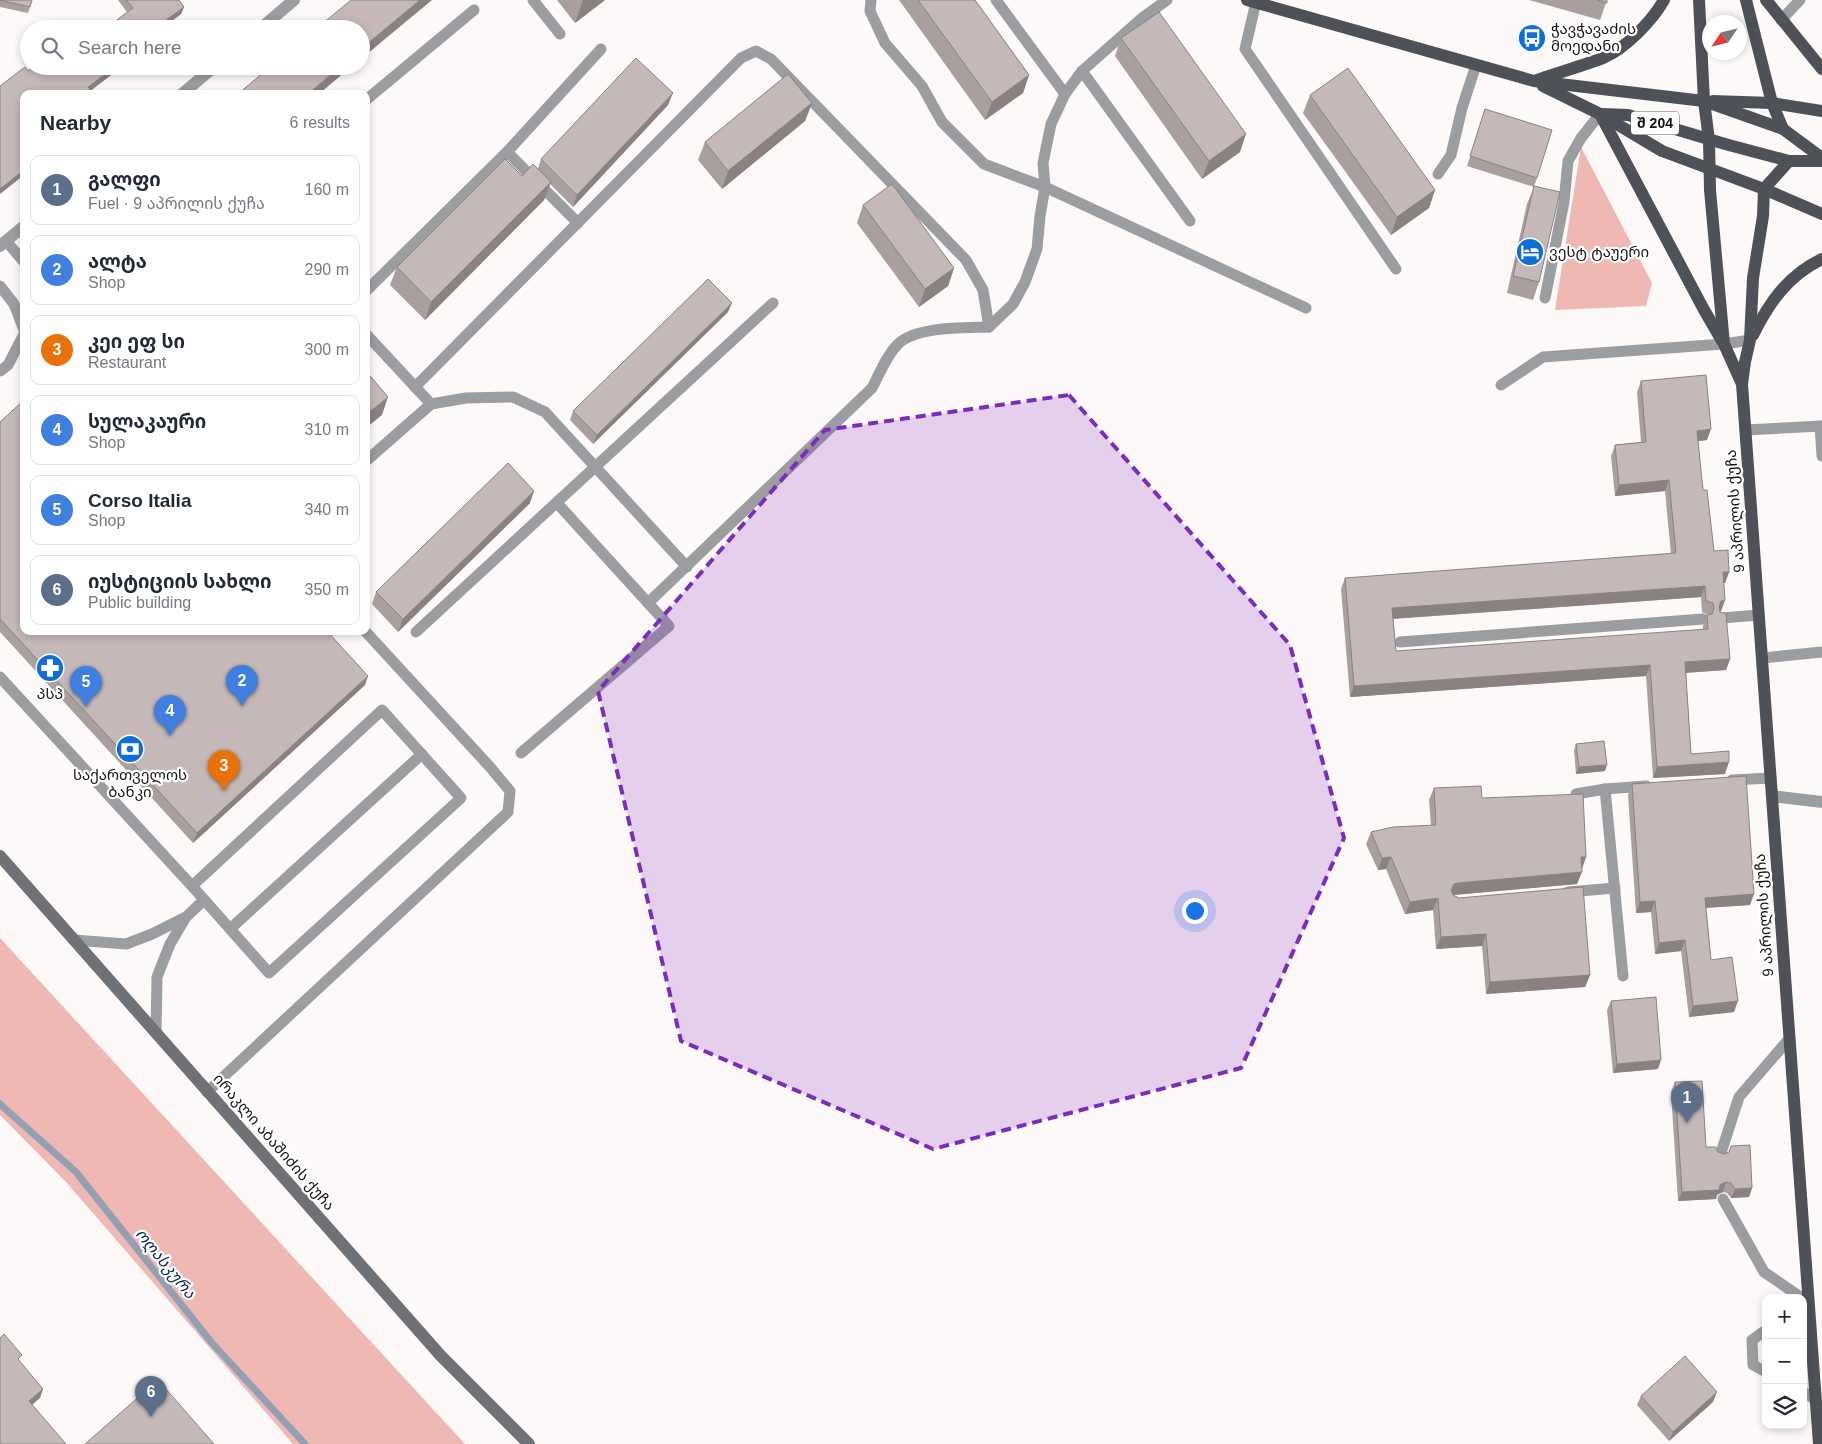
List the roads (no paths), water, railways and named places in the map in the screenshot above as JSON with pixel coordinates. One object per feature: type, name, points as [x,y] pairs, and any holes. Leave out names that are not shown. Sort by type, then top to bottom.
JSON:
[{"type":"main road","points":[[1534,81],[1604,58],[1626,44],[1646,24],[1664,0]]},
{"type":"main road","points":[[1699,0],[1704,101],[1709,140],[1724,344]]},
{"type":"main road","points":[[1746,0],[1772,103],[1782,129]]},
{"type":"main road","points":[[1766,0],[1822,69]]},
{"type":"main road","points":[[1252,1],[1534,81],[1704,101],[1772,103],[1822,111]]},
{"type":"main road","points":[[1534,81],[1600,114],[1662,151],[1764,189],[1822,214]]},
{"type":"main road","name":"შ 204","points":[[1704,101],[1782,129],[1822,160]]},
{"type":"main road","points":[[1600,114],[1724,344],[1742,384]]},
{"type":"main road","name":"შ 204","points":[[1600,114],[1628,115],[1709,140],[1789,161],[1822,160]]},
{"type":"main road","points":[[1742,384],[1750,340],[1753,278],[1763,216],[1764,189],[1789,161]]},
{"type":"main road","points":[[1750,340],[1766,309],[1783,288],[1801,271],[1822,259]]},
{"type":"main road","name":"9 აპრილის ქუჩა","points":[[1742,384],[1789,1039],[1804,1294]]},
{"type":"main road","name":"ირაკლი აბაშიძის ქუჩა","points":[[0,856],[441,1356],[529,1444]]},
{"type":"main road","name":"9 აპრილის ქუჩა","points":[[1807,1327],[1820,1437]]},
{"type":"street","points":[[271,20],[294,0]]},
{"type":"street","points":[[187,90],[204,75]]},
{"type":"street","points":[[3,244],[20,229]]},
{"type":"street","points":[[1772,796],[1822,802]]},
{"type":"lane","points":[[533,0],[560,34]]},
{"type":"lane","points":[[871,0],[870,12],[885,42],[922,86],[942,122],[984,164],[1045,187],[1306,308]]},
{"type":"lane","points":[[996,0],[1064,94]]},
{"type":"lane","points":[[648,603],[872,388],[884,363],[899,344],[913,335],[945,329],[989,328],[1013,304],[1025,282],[1037,248],[1045,187],[1043,163],[1051,124],[1064,94],[1082,72],[1142,18],[1167,0]]},
{"type":"lane","points":[[1781,20],[1800,0]]},
{"type":"lane","points":[[1252,1],[1245,49],[1396,269]]},
{"type":"lane","points":[[370,97],[474,10]]},
{"type":"lane","points":[[370,287],[507,152],[601,49]]},
{"type":"lane","points":[[415,387],[741,58],[756,51],[771,59],[966,260],[982,290],[989,328]]},
{"type":"lane","points":[[1438,174],[1451,155],[1462,108],[1476,65]]},
{"type":"lane","points":[[1082,72],[1190,221]]},
{"type":"lane","points":[[1545,298],[1564,202],[1568,161],[1581,138],[1600,114]]},
{"type":"lane","points":[[507,152],[578,222]]},
{"type":"lane","points":[[3,244],[20,259]]},
{"type":"lane","points":[[0,286],[14,304],[20,320]]},
{"type":"lane","points":[[416,632],[773,303]]},
{"type":"lane","points":[[370,338],[431,404]]},
{"type":"lane","points":[[1501,384],[1543,357],[1724,344],[1750,340]]},
{"type":"lane","points":[[0,371],[8,365],[20,342]]},
{"type":"lane","points":[[370,457],[431,404],[466,398],[513,397],[545,412],[687,567]]},
{"type":"lane","points":[[1745,430],[1821,426],[1822,456]]},
{"type":"lane","points":[[521,753],[669,626],[556,503]]},
{"type":"lane","points":[[1722,618],[1759,615]]},
{"type":"lane","points":[[1400,642],[1703,620]]},
{"type":"lane","points":[[207,1092],[508,812],[510,791],[369,635]]},
{"type":"lane","points":[[1762,658],[1822,652]]},
{"type":"lane","points":[[0,678],[192,886],[269,973],[461,798],[382,710],[192,886]]},
{"type":"lane","points":[[230,929],[422,754]]},
{"type":"lane","points":[[1722,781],[1771,778]]},
{"type":"lane","points":[[1576,794],[1605,789],[1654,786]]},
{"type":"lane","points":[[1605,789],[1623,976]]},
{"type":"lane","points":[[1558,893],[1615,888]]},
{"type":"lane","points":[[156,1033],[157,977],[170,944],[186,917],[204,900]]},
{"type":"lane","points":[[74,940],[126,944],[152,934],[186,917]]},
{"type":"lane","points":[[1720,1156],[1739,1097],[1789,1039]]},
{"type":"lane","points":[[1723,1199],[1764,1272],[1794,1294]]},
{"type":"lane","points":[[1762,1333],[1752,1340],[1753,1365],[1762,1370]]},
{"type":"lane","points":[[1807,1394],[1815,1398]]},
{"type":"waterway","name":"ოღასკურა","points":[[0,1104],[76,1172],[212,1343],[305,1444]]},
{"type":"place","name":"ჭავჭავაძის მოედანი","points":[[1532,38]]},
{"type":"place","name":"ვესტ ტაუერი","points":[[1530,252]]},
{"type":"place","name":"პსპ","points":[[50,668]]},
{"type":"place","name":"ალტა","points":[[242,706]]},
{"type":"place","name":"Corso Italia","points":[[86,707]]},
{"type":"place","name":"სულაკაური","points":[[170,736]]},
{"type":"place","name":"საქართველოს ბანკი","points":[[130,749]]},
{"type":"place","name":"კეი ეფ სი","points":[[224,791]]},
{"type":"place","name":"გალფი","points":[[1687,1123]]},
{"type":"place","name":"იუსტიციის სახლი","points":[[151,1417]]}]
